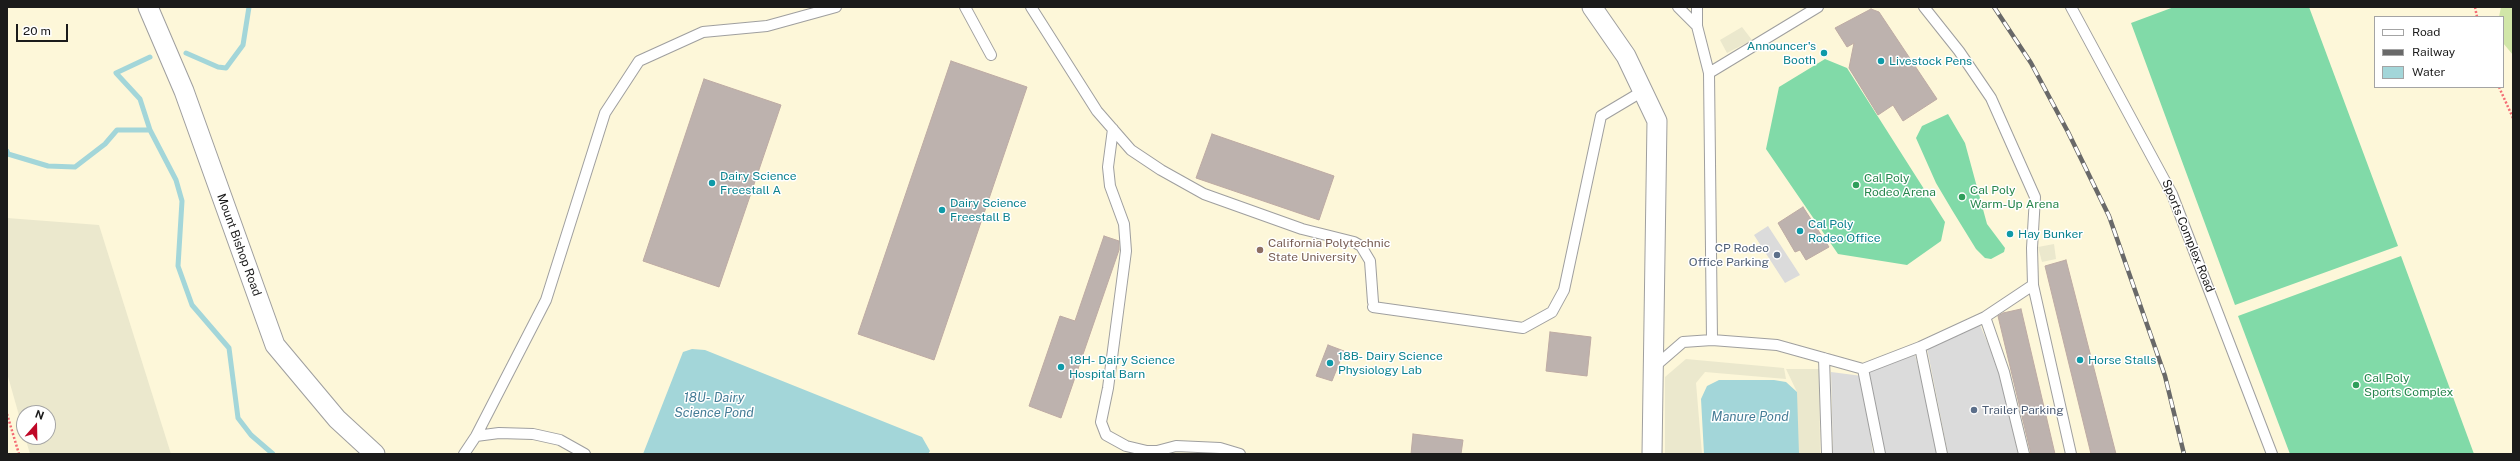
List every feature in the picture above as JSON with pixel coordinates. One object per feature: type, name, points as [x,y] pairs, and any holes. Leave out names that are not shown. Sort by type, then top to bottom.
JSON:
[{"type":"street","name":"Mount Bishop Road","points":[[148,7],[184,91],[275,345],[337,419],[375,454]]},
{"type":"street","points":[[1592,7],[1626,56],[1657,121],[1652,454]]},
{"type":"lane","points":[[464,454],[476,436],[546,300],[605,113],[639,61],[703,32],[766,26],[836,7]]},
{"type":"lane","points":[[965,7],[991,55]]},
{"type":"lane","points":[[1031,7],[1097,111],[1131,150],[1160,170],[1204,194],[1302,229],[1354,242],[1361,246],[1370,261],[1373,304],[1523,328],[1552,312],[1564,290],[1601,116],[1643,91]]},
{"type":"lane","points":[[1678,7],[1697,26]]},
{"type":"lane","points":[[1697,7],[1697,26],[1709,73],[1712,340]]},
{"type":"lane","points":[[1709,73],[1818,7]]},
{"type":"lane","points":[[1924,7],[1959,51],[1990,98],[2035,197],[2032,248],[2033,285],[2071,454]]},
{"type":"lane","name":"Sports Complex Road","points":[[2071,7],[2172,194],[2272,454]]},
{"type":"lane","points":[[1113,129],[1108,167],[1110,186],[1124,224],[1126,251],[1108,388],[1101,422],[1106,435],[1126,446],[1147,451],[1157,451],[1176,446],[1220,448],[1240,454]]},
{"type":"lane","points":[[1653,368],[1683,342],[1712,340],[1777,346],[1863,369],[1920,347],[1985,317],[2033,285]]},
{"type":"lane","points":[[1985,317],[2004,372],[2024,454]]},
{"type":"lane","points":[[1920,347],[1942,454]]},
{"type":"lane","points":[[1824,358],[1827,454]]},
{"type":"lane","points":[[1863,369],[1880,454]]},
{"type":"lane","points":[[476,436],[499,433],[533,434],[560,440],[585,454]]},
{"type":"path","points":[[2499,88],[2513,118]]},
{"type":"path","points":[[7,414],[20,454]]},
{"type":"shaded area","name":"California Polytechnic State University","points":[[7,7],[2513,7],[2513,454],[7,454]]},
{"type":"shaded area","points":[[1742,27],[1752,40],[1727,53],[1720,40]]},
{"type":"shaded area","points":[[7,218],[99,225],[171,454],[30,454],[27,445],[56,445],[56,405],[16,405],[7,373]]},
{"type":"shaded area","name":"CP Rodeo Office Parking","points":[[1768,226],[1800,275],[1785,283],[1754,235]]},
{"type":"shaded area","points":[[2054,244],[2056,259],[2042,262],[2038,247]]},
{"type":"shaded area","name":"Trailer Parking","points":[[1980,325],[2000,372],[2018,454],[1948,454],[1927,348]]},
{"type":"shaded area","points":[[1915,355],[1933,421],[1937,454],[1885,454],[1868,371]]},
{"type":"shaded area","points":[[1686,359],[1784,368],[1786,379],[1705,372],[1696,383],[1702,454],[1665,454],[1665,377]]},
{"type":"shaded area","points":[[1786,369],[1819,369],[1820,454],[1796,454],[1797,392]]},
{"type":"shaded area","points":[[1831,372],[1862,376],[1873,454],[1833,454]]},
{"type":"green space","points":[[2174,7],[2309,7],[2398,246],[2235,305],[2131,23]]},
{"type":"green space","points":[[2501,7],[2513,7],[2513,55],[2504,44],[2504,16],[2499,16]]},
{"type":"green space","name":"Cal Poly Rodeo Arena","points":[[1825,59],[1847,68],[1945,222],[1941,241],[1907,265],[1838,254],[1766,149],[1779,87]]},
{"type":"green space","name":"Cal Poly Warm-Up Arena","points":[[1948,114],[1965,143],[1987,224],[2005,248],[2004,252],[1991,259],[1985,258],[1976,249],[1936,183],[1916,138],[1922,126]]},
{"type":"green space","name":"Cal Poly Sports Complex","points":[[2401,256],[2474,454],[2290,454],[2238,316]]},
{"type":"water","name":"18U- Dairy Science Pond","points":[[692,349],[705,350],[922,437],[930,451],[928,454],[643,454],[683,352]]},
{"type":"water","name":"Manure Pond","points":[[1719,380],[1774,380],[1786,382],[1797,392],[1799,454],[1704,454],[1701,399],[1707,386]]},
{"type":"building","name":"Livestock Pens","points":[[1871,9],[1879,12],[1937,99],[1903,121],[1893,105],[1878,115],[1849,68],[1854,43],[1847,47],[1835,28]]},
{"type":"building","name":"Dairy Science Freestall B","points":[[951,61],[1027,87],[934,360],[858,334]]},
{"type":"building","name":"Dairy Science Freestall A","points":[[704,79],[781,105],[719,287],[643,261]]},
{"type":"building","points":[[1212,134],[1334,176],[1319,220],[1196,178]]},
{"type":"building","name":"Cal Poly Rodeo Office","points":[[1803,207],[1829,247],[1806,260],[1800,250],[1795,252],[1778,223]]},
{"type":"building","name":"18H- Dairy Science Hospital Barn","points":[[1104,236],[1119,241],[1119,250],[1061,418],[1029,406],[1060,316],[1075,321]]},
{"type":"building","name":"Horse Stalls","points":[[2066,260],[2116,454],[2091,454],[2045,266]]},
{"type":"building","points":[[2021,309],[2055,454],[2031,454],[1998,316],[2003,313]]},
{"type":"building","points":[[1550,332],[1591,337],[1587,376],[1546,371]]},
{"type":"building","name":"18B- Dairy Science Physiology Lab","points":[[1328,345],[1344,351],[1332,381],[1316,376]]},
{"type":"building","points":[[1413,434],[1463,440],[1461,454],[1411,454]]},
{"type":"waterway","points":[[186,53],[218,67],[226,68],[243,45],[249,7]]},
{"type":"waterway","points":[[150,57],[116,73],[140,99],[150,130],[176,180],[182,201],[178,266],[192,305],[229,348],[238,418],[251,435],[273,454]]},
{"type":"waterway","points":[[7,151],[8,154],[48,166],[75,167],[105,144],[117,130],[150,130]]},
{"type":"railway","points":[[1994,7],[2031,63],[2068,132],[2109,216],[2165,376],[2184,454]]},
{"type":"place","name":"Announcer's Booth","points":[[1824,53]]},
{"type":"place","name":"Livestock Pens","points":[[1881,61]]},
{"type":"place","name":"Dairy Science Freestall A","points":[[712,183]]},
{"type":"place","name":"Cal Poly Rodeo Arena","points":[[1856,185]]},
{"type":"place","name":"Cal Poly Warm-Up Arena","points":[[1962,197]]},
{"type":"place","name":"Dairy Science Freestall B","points":[[942,210]]},
{"type":"place","name":"Cal Poly Rodeo Office","points":[[1800,231]]},
{"type":"place","name":"Hay Bunker","points":[[2010,234]]},
{"type":"place","name":"California Polytechnic State University","points":[[1260,250]]},
{"type":"place","name":"CP Rodeo Office Parking","points":[[1777,255]]},
{"type":"place","name":"Horse Stalls","points":[[2080,360]]},
{"type":"place","name":"18B- Dairy Science Physiology Lab","points":[[1330,363]]},
{"type":"place","name":"18H- Dairy Science Hospital Barn","points":[[1061,367]]},
{"type":"place","name":"Cal Poly Sports Complex","points":[[2356,385]]},
{"type":"place","name":"Trailer Parking","points":[[1974,410]]}]
